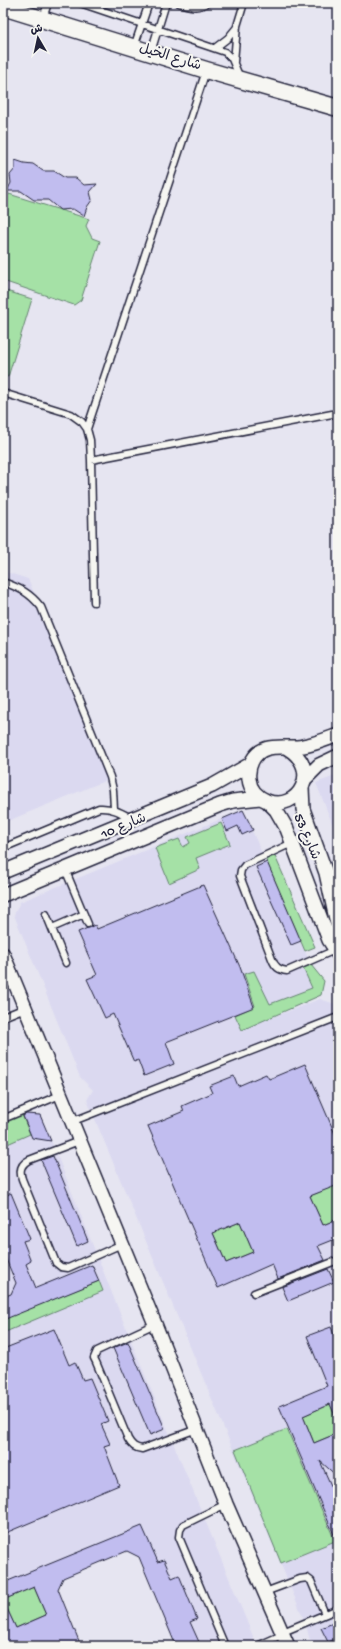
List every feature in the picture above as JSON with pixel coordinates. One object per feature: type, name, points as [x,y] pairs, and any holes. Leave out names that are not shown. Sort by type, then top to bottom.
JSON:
[{"type":"street","name":"شارع الخيل","points":[[3,7],[206,70],[338,108]]},
{"type":"street","points":[[287,748],[310,745],[338,735]]},
{"type":"street","points":[[303,784],[305,770],[302,760],[296,753],[287,748],[278,746],[269,747],[257,754],[249,766],[248,774],[254,791],[264,800],[278,803],[287,801],[295,796],[303,784],[311,771],[319,765],[338,756]]},
{"type":"street","name":"شارع 10","points":[[3,872],[212,786],[249,766]]},
{"type":"street","name":"شارع 53","points":[[303,784],[303,809],[326,873],[338,928]]},
{"type":"street","name":"شارع 10","points":[[3,895],[220,805],[246,798],[264,800]]},
{"type":"street","name":"شارع 53","points":[[264,800],[282,819],[329,940],[336,952]]},
{"type":"street","points":[[3,954],[155,1324],[226,1504],[286,1640]]},
{"type":"lane","points":[[42,19],[48,3]]},
{"type":"lane","points":[[80,3],[215,48],[229,55],[241,80]]},
{"type":"lane","points":[[134,47],[149,3]]},
{"type":"lane","points":[[151,52],[166,3]]},
{"type":"lane","points":[[179,3],[193,7],[202,6],[207,3]]},
{"type":"lane","points":[[234,63],[238,26],[244,3]]},
{"type":"lane","points":[[215,48],[228,38],[238,26]]},
{"type":"lane","points":[[87,429],[206,70]]},
{"type":"lane","points":[[3,393],[72,414],[82,422],[87,429],[90,440],[91,460],[94,602]]},
{"type":"lane","points":[[91,460],[332,414],[338,416]]},
{"type":"lane","points":[[3,582],[26,592],[34,598],[41,607],[110,777],[113,790],[114,809]]},
{"type":"lane","points":[[3,848],[91,811],[106,807],[114,809],[132,819]]},
{"type":"lane","points":[[292,842],[244,865],[240,876],[274,966],[280,970],[287,971],[336,952]]},
{"type":"lane","points":[[65,869],[88,924]]},
{"type":"lane","points":[[46,914],[66,963]]},
{"type":"lane","points":[[52,928],[84,914]]},
{"type":"lane","points":[[3,1017],[25,1008]]},
{"type":"lane","points":[[71,1122],[338,1017]]},
{"type":"lane","points":[[3,1119],[60,1095]]},
{"type":"lane","points":[[79,1141],[29,1160],[20,1168],[20,1174],[56,1263],[61,1267],[68,1268],[122,1244]]},
{"type":"lane","points":[[254,1293],[338,1260]]},
{"type":"lane","points":[[155,1324],[97,1351],[94,1358],[131,1445],[142,1449],[197,1429]]},
{"type":"lane","points":[[225,1646],[179,1536],[183,1525],[226,1504]]},
{"type":"lane","points":[[265,1592],[300,1579],[308,1578],[311,1581],[325,1614]]},
{"type":"lane","points":[[257,1646],[286,1640],[325,1614],[338,1609]]},
{"type":"shaded area","points":[[3,571],[28,579],[114,777],[3,823]]},
{"type":"shaded area","points":[[338,775],[338,838],[316,783]]},
{"type":"shaded area","points":[[243,810],[311,965],[324,981],[321,995],[263,1021],[320,999],[335,1004],[338,1010],[338,1638],[321,1645],[310,1640],[305,1622],[87,1100],[93,1090],[80,1077],[14,915],[20,902]]},
{"type":"shaded area","points":[[40,1115],[129,1336],[257,1646],[176,1646],[139,1557],[127,1551],[63,1578],[58,1589],[81,1646],[3,1646],[3,1126],[25,1117]]},
{"type":"green space","points":[[9,194],[89,219],[86,226],[92,238],[100,241],[81,300],[74,305],[3,281],[3,206],[7,203],[4,198]]},
{"type":"green space","points":[[3,290],[32,299],[8,377],[3,375]]},
{"type":"green space","points":[[221,823],[230,844],[196,858],[200,869],[169,883],[155,848],[179,839],[183,847],[190,843],[187,837]]},
{"type":"green space","points":[[274,854],[315,947],[305,951],[265,858]]},
{"type":"green space","points":[[311,965],[324,981],[321,995],[242,1030],[235,1015],[255,1006],[244,974],[254,971],[270,1004],[312,988],[303,968]]},
{"type":"green space","points":[[20,1110],[30,1134],[3,1146],[3,1117]]},
{"type":"green space","points":[[336,1185],[338,1189],[338,1219],[323,1225],[310,1196]]},
{"type":"green space","points":[[240,1222],[253,1252],[226,1263],[213,1233]]},
{"type":"green space","points":[[99,1281],[103,1291],[3,1333],[3,1319]]},
{"type":"green space","points":[[330,1404],[338,1423],[338,1433],[314,1443],[303,1416]]},
{"type":"green space","points":[[287,1429],[335,1541],[281,1563],[235,1450]]},
{"type":"green space","points":[[34,1587],[46,1615],[16,1628],[3,1600]]},
{"type":"building","points":[[15,160],[33,164],[43,171],[54,171],[65,178],[76,178],[84,185],[97,184],[90,192],[92,200],[87,207],[84,216],[73,209],[60,210],[48,200],[34,200],[21,191],[7,191],[11,183],[10,175],[15,169]]},
{"type":"building","points":[[243,810],[253,830],[242,835],[238,826],[227,831],[222,819]]},
{"type":"building","points":[[267,862],[301,941],[291,945],[256,867]]},
{"type":"building","points":[[203,885],[240,967],[254,1007],[166,1042],[174,1064],[144,1076],[138,1060],[134,1062],[113,1014],[105,1018],[87,979],[97,975],[78,932],[95,925],[97,929]]},
{"type":"building","points":[[305,1064],[338,1141],[338,1185],[310,1196],[323,1225],[338,1219],[338,1238],[318,1246],[325,1260],[278,1279],[272,1264],[218,1288],[148,1126],[184,1111],[182,1106],[212,1093],[209,1086],[234,1076],[238,1086],[266,1074],[269,1079]],"holes":[[[240,1222],[253,1252],[226,1263],[213,1233]]]},
{"type":"building","points":[[26,1114],[40,1115],[51,1141],[32,1138],[23,1116]]},
{"type":"building","points":[[53,1156],[88,1241],[77,1246],[41,1160]]},
{"type":"building","points":[[11,1193],[30,1239],[23,1241],[31,1261],[26,1264],[36,1288],[92,1265],[99,1281],[3,1320],[3,1297],[11,1294],[16,1283],[3,1252],[3,1197]]},
{"type":"building","points":[[328,1269],[334,1282],[288,1301],[282,1287]]},
{"type":"building","points":[[331,1327],[338,1345],[338,1423],[330,1404],[303,1416],[314,1443],[338,1433],[338,1477],[320,1461],[338,1501],[338,1544],[279,1406],[327,1386],[307,1336]]},
{"type":"building","points":[[54,1329],[69,1365],[75,1362],[83,1380],[90,1378],[108,1421],[101,1424],[110,1444],[104,1446],[119,1485],[3,1534],[3,1349]]},
{"type":"building","points":[[128,1342],[165,1429],[150,1435],[113,1348]]},
{"type":"building","points":[[142,1526],[158,1562],[164,1560],[172,1578],[179,1575],[197,1619],[190,1622],[199,1642],[189,1646],[176,1646],[139,1557],[127,1551],[63,1578],[58,1589],[81,1646],[4,1646],[3,1642],[3,1600],[3,1583]],"holes":[[[34,1587],[46,1615],[16,1628],[3,1600]]]},
{"type":"building","points":[[338,1621],[338,1638],[328,1642],[321,1628]]}]
